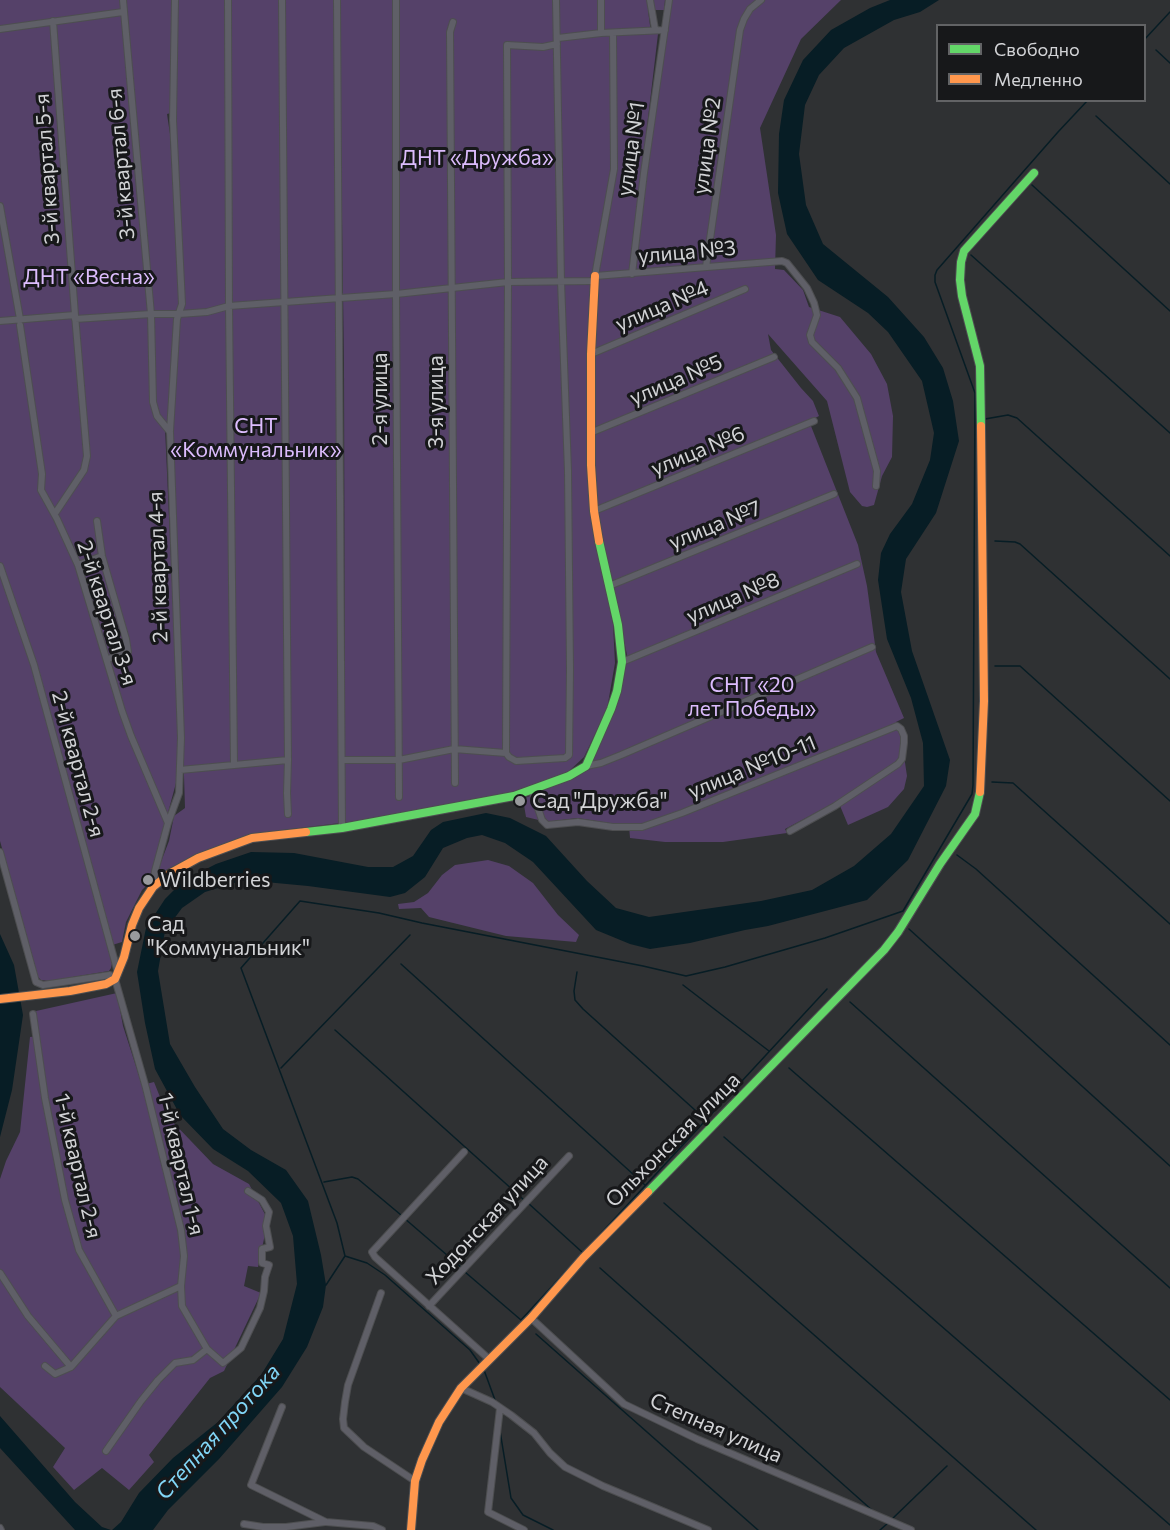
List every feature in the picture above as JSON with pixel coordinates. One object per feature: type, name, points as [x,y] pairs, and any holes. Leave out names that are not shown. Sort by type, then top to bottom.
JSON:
[{"type":"street","name":"3-й квартал 6-я","points":[[123,0],[151,314]]},
{"type":"street","points":[[170,432],[177,319],[182,304],[173,120],[175,0]]},
{"type":"street","points":[[228,0],[234,764]]},
{"type":"street","points":[[282,0],[288,760],[286,793],[288,814]]},
{"type":"street","points":[[337,0],[342,828]]},
{"type":"street","name":"2-я улица","points":[[396,0],[399,797]]},
{"type":"street","points":[[556,0],[557,41],[561,281],[568,471],[569,754],[565,758],[516,761],[509,758],[506,753],[507,45],[543,48],[557,41],[601,33],[665,30]]},
{"type":"street","points":[[601,0],[601,33]]},
{"type":"street","points":[[650,0],[655,29]]},
{"type":"street","name":"улица №1","points":[[632,274],[669,0]]},
{"type":"street","name":"улица №2","points":[[706,267],[740,30],[750,9],[761,0]]},
{"type":"street","points":[[0,29],[123,12]]},
{"type":"street","name":"3-й квартал 5-я","points":[[53,21],[75,317]]},
{"type":"street","name":"3-я улица","points":[[453,22],[450,32],[455,783]]},
{"type":"street","points":[[586,766],[610,709],[622,663],[619,635],[594,511],[590,433],[595,279],[614,170],[613,33]]},
{"type":"street","name":"Ольхонская улица","points":[[411,1530],[414,1481],[439,1422],[461,1388],[531,1318],[583,1258],[884,950],[975,814],[981,784],[984,701],[980,366],[962,296],[961,262],[964,251],[1034,173]]},
{"type":"street","name":"2-й квартал 3-я","points":[[0,206],[42,474],[41,490],[78,565],[122,711],[168,823]]},
{"type":"street","name":"улица №3","points":[[0,321],[20,322],[75,317],[207,312],[229,306],[396,294],[508,282],[595,279],[782,261],[787,263],[807,288],[814,303],[817,315],[810,335],[812,342],[838,368],[857,398],[878,471],[876,486]]},
{"type":"street","name":"улица №4","points":[[591,354],[745,290]]},
{"type":"street","name":"2-й квартал 4-я","points":[[151,314],[153,402],[157,416],[170,432],[180,726],[179,793],[168,823]]},
{"type":"street","points":[[56,512],[84,470],[87,456],[75,317]]},
{"type":"street","name":"улица №5","points":[[590,433],[774,357]]},
{"type":"street","name":"улица №6","points":[[594,511],[814,422]]},
{"type":"street","name":"улица №7","points":[[609,586],[834,494]]},
{"type":"street","name":"2-й квартал 3-я","points":[[97,521],[102,556],[128,652],[108,659]]},
{"type":"street","points":[[78,565],[102,556]]},
{"type":"street","name":"улица №8","points":[[622,663],[857,564]]},
{"type":"street","name":"2-й квартал 2-я","points":[[0,566],[34,665],[116,976]]},
{"type":"street","points":[[0,999],[70,991],[106,984],[116,976],[139,908],[153,887],[168,874],[198,858],[252,838],[342,828],[514,796],[569,776],[586,766],[621,755],[872,647]]},
{"type":"street","name":"улица №10-11","points":[[532,790],[542,820],[547,825],[578,822],[613,827],[642,827],[897,726],[901,729],[904,736],[902,759],[898,764],[835,806],[790,831]]},
{"type":"street","points":[[342,760],[399,759],[454,749],[506,753]]},
{"type":"street","points":[[180,770],[288,760]]},
{"type":"street","points":[[153,887],[154,871],[168,823]]},
{"type":"street","points":[[0,852],[36,982],[43,985],[116,976]]},
{"type":"street","name":"1-й квартал 1-я","points":[[116,976],[181,1230],[184,1256],[180,1286],[182,1305],[207,1349]]},
{"type":"street","name":"1-й квартал 2-я","points":[[33,1014],[45,1098],[65,1200],[79,1250],[116,1316]]},
{"type":"street","points":[[464,1152],[373,1250],[373,1255],[489,1359]]},
{"type":"street","name":"Ходонская улица","points":[[429,1306],[569,1156]]},
{"type":"street","points":[[106,1451],[141,1401],[175,1363],[193,1360],[207,1349],[223,1363],[242,1348],[260,1308],[264,1291],[269,1265],[262,1263],[262,1249],[270,1247],[267,1226],[269,1212],[262,1200],[248,1191]]},
{"type":"street","points":[[0,1273],[28,1316],[71,1367]]},
{"type":"street","points":[[45,1365],[55,1374],[71,1367],[116,1316],[180,1286]]},
{"type":"street","points":[[381,1293],[348,1385],[343,1419],[344,1428],[364,1447],[414,1481]]},
{"type":"street","name":"Степная улица","points":[[531,1318],[624,1404],[697,1439],[911,1530]]},
{"type":"street","points":[[461,1388],[492,1402],[534,1433],[565,1467],[603,1486],[708,1530]]},
{"type":"street","points":[[282,1407],[251,1485],[326,1522]]},
{"type":"street","points":[[500,1408],[488,1512],[524,1530]]},
{"type":"street","points":[[244,1524],[286,1527],[326,1522],[373,1526],[382,1530]]},
{"type":"green space","name":"ДНТ «Весна»","points":[[0,0],[173,0],[171,113],[167,114],[180,306],[170,415],[165,428],[179,738],[176,783],[149,883],[142,890],[126,922],[122,942],[109,946],[113,959],[111,968],[109,971],[49,981],[38,977],[0,841]]},
{"type":"green space","name":"СНТ «Коммунальник»","points":[[177,0],[335,0],[340,823],[251,834],[200,853],[162,872],[155,871],[159,867],[169,841],[174,816],[185,808],[173,422],[180,318],[176,119]]},
{"type":"green space","points":[[339,0],[553,0],[554,26],[559,0],[665,0],[664,10],[648,10],[651,33],[658,34],[642,169],[671,0],[841,0],[801,39],[760,128],[776,235],[775,269],[784,270],[803,290],[809,307],[840,317],[871,354],[887,384],[893,416],[892,457],[882,476],[874,505],[862,506],[850,492],[827,401],[768,334],[771,350],[813,401],[819,416],[809,421],[858,545],[867,586],[876,652],[904,718],[896,722],[900,729],[907,776],[904,789],[888,807],[848,825],[838,801],[785,829],[787,833],[723,842],[665,842],[630,838],[629,826],[577,818],[547,822],[526,817],[523,799],[595,767],[592,756],[622,680],[627,655],[594,495],[591,287],[594,530],[613,624],[615,663],[607,709],[584,757],[567,773],[512,793],[345,823],[344,365]]},
{"type":"green space","points":[[488,860],[509,866],[533,883],[558,915],[579,935],[576,942],[506,936],[429,917],[421,908],[399,909],[398,904],[414,902],[428,893],[442,875],[455,865]]},
{"type":"green space","points":[[117,993],[123,1026],[142,1085],[154,1082],[168,1117],[213,1164],[249,1184],[268,1220],[258,1267],[248,1266],[244,1286],[261,1293],[224,1371],[210,1378],[149,1455],[154,1462],[129,1490],[102,1468],[74,1490],[53,1467],[65,1448],[0,1387],[0,1179],[20,1132],[30,1037],[39,1036],[36,1011]]},
{"type":"water","name":"Степная протока","points":[[890,0],[939,0],[920,12],[894,20],[844,48],[819,75],[805,105],[799,154],[806,205],[823,244],[888,297],[924,337],[943,368],[953,401],[959,441],[936,513],[906,559],[901,592],[912,651],[950,760],[946,786],[908,860],[867,900],[768,926],[690,943],[650,949],[630,944],[596,930],[533,862],[505,843],[482,835],[467,838],[443,848],[425,877],[405,893],[390,897],[244,880],[205,892],[182,908],[165,931],[158,971],[170,1044],[223,1129],[251,1150],[286,1170],[308,1201],[326,1285],[323,1307],[307,1347],[282,1387],[219,1459],[168,1510],[153,1530],[112,1530],[121,1522],[139,1493],[173,1458],[218,1422],[261,1375],[283,1339],[297,1284],[293,1236],[281,1203],[248,1171],[213,1149],[180,1115],[155,1069],[137,972],[146,928],[165,899],[183,881],[216,864],[251,852],[294,853],[368,867],[393,867],[413,856],[431,830],[443,822],[486,813],[510,818],[546,836],[587,881],[616,908],[649,917],[761,901],[812,890],[854,866],[891,834],[924,786],[923,743],[911,698],[887,639],[878,580],[881,553],[890,534],[912,504],[930,460],[934,433],[922,381],[888,332],[868,313],[818,280],[787,234],[778,193],[779,134],[784,100],[803,60],[831,30],[870,8]]},
{"type":"water","points":[[0,934],[14,965],[23,1015],[12,1090],[0,1137]]},
{"type":"water","points":[[0,1416],[75,1502],[102,1527],[111,1530],[75,1530],[0,1448]]},
{"type":"waterway","points":[[1146,38],[1170,12]]},
{"type":"waterway","points":[[1156,50],[1170,63]]},
{"type":"waterway","points":[[326,1285],[345,1256],[337,1223],[241,968],[300,901],[379,913],[686,976],[825,938],[903,911],[972,794],[973,785],[975,393],[935,282],[935,275],[1086,102]]},
{"type":"waterway","points":[[1096,116],[1170,184]]},
{"type":"waterway","points":[[1032,185],[1170,311]]},
{"type":"waterway","points":[[971,255],[1170,433]]},
{"type":"waterway","points":[[985,419],[1008,415],[1017,418],[1170,556]]},
{"type":"waterway","points":[[995,541],[1020,544],[1170,679]]},
{"type":"waterway","points":[[995,666],[1020,666],[1170,801]]},
{"type":"waterway","points":[[992,782],[1013,783],[1170,924]]},
{"type":"waterway","points":[[957,855],[976,869],[1170,1045]]},
{"type":"waterway","points":[[909,929],[1170,1166]]},
{"type":"waterway","points":[[281,1068],[410,935]]},
{"type":"waterway","points":[[401,964],[645,1185]]},
{"type":"waterway","points":[[577,972],[575,1000],[706,1120]]},
{"type":"waterway","points":[[683,985],[769,1051]]},
{"type":"waterway","points":[[465,1272],[521,1320],[827,989]]},
{"type":"waterway","points":[[850,1002],[1170,1288]]},
{"type":"waterway","points":[[335,1030],[524,1200]]},
{"type":"waterway","points":[[789,1068],[1170,1400]]},
{"type":"waterway","points":[[724,1137],[1170,1525]]},
{"type":"waterway","points":[[324,1182],[352,1177],[358,1179],[401,1215]]},
{"type":"waterway","points":[[528,1203],[582,1252]]},
{"type":"waterway","points":[[664,1203],[1036,1530]]},
{"type":"waterway","points":[[404,1218],[462,1268]]},
{"type":"waterway","points":[[345,1256],[367,1263],[385,1275],[470,1350],[480,1364]]},
{"type":"waterway","points":[[600,1268],[873,1511]]},
{"type":"waterway","points":[[536,1334],[758,1530]]},
{"type":"waterway","points":[[484,1370],[495,1400]]},
{"type":"waterway","points":[[500,1431],[511,1498],[523,1515],[553,1530]]},
{"type":"waterway","points":[[891,1520],[947,1466]]},
{"type":"waterway","points":[[880,1530],[888,1523]]},
{"type":"traffic: fast","points":[[981,426],[980,366],[962,296],[961,262],[964,251],[1034,173]]},
{"type":"traffic: fast","points":[[306,832],[342,828],[514,796],[569,776],[586,766],[611,709],[622,662],[618,625],[599,541]]},
{"type":"traffic: fast","points":[[648,1192],[884,950],[975,814],[980,792]]},
{"type":"traffic: slow","points":[[595,276],[591,354],[591,465],[594,511],[599,541]]},
{"type":"traffic: slow","points":[[980,792],[984,701],[981,426]]},
{"type":"traffic: slow","points":[[0,999],[70,991],[106,984],[115,979],[139,908],[153,887],[169,874],[198,858],[252,838],[306,832]]},
{"type":"traffic: slow","points":[[411,1530],[415,1481],[422,1460],[439,1422],[461,1388],[531,1318],[583,1258],[648,1192]]},
{"type":"place","name":"Сад \"Дружба\"","points":[[520,801]]},
{"type":"place","name":"Wildberries","points":[[148,880]]},
{"type":"place","name":"Сад \"Коммунальник\"","points":[[135,936]]},
{"type":"park label","name":"ДНТ «Дружба»","points":[[477,158]]},
{"type":"park label","name":"СНТ «20 лет Победы»","points":[[752,697]]}]
